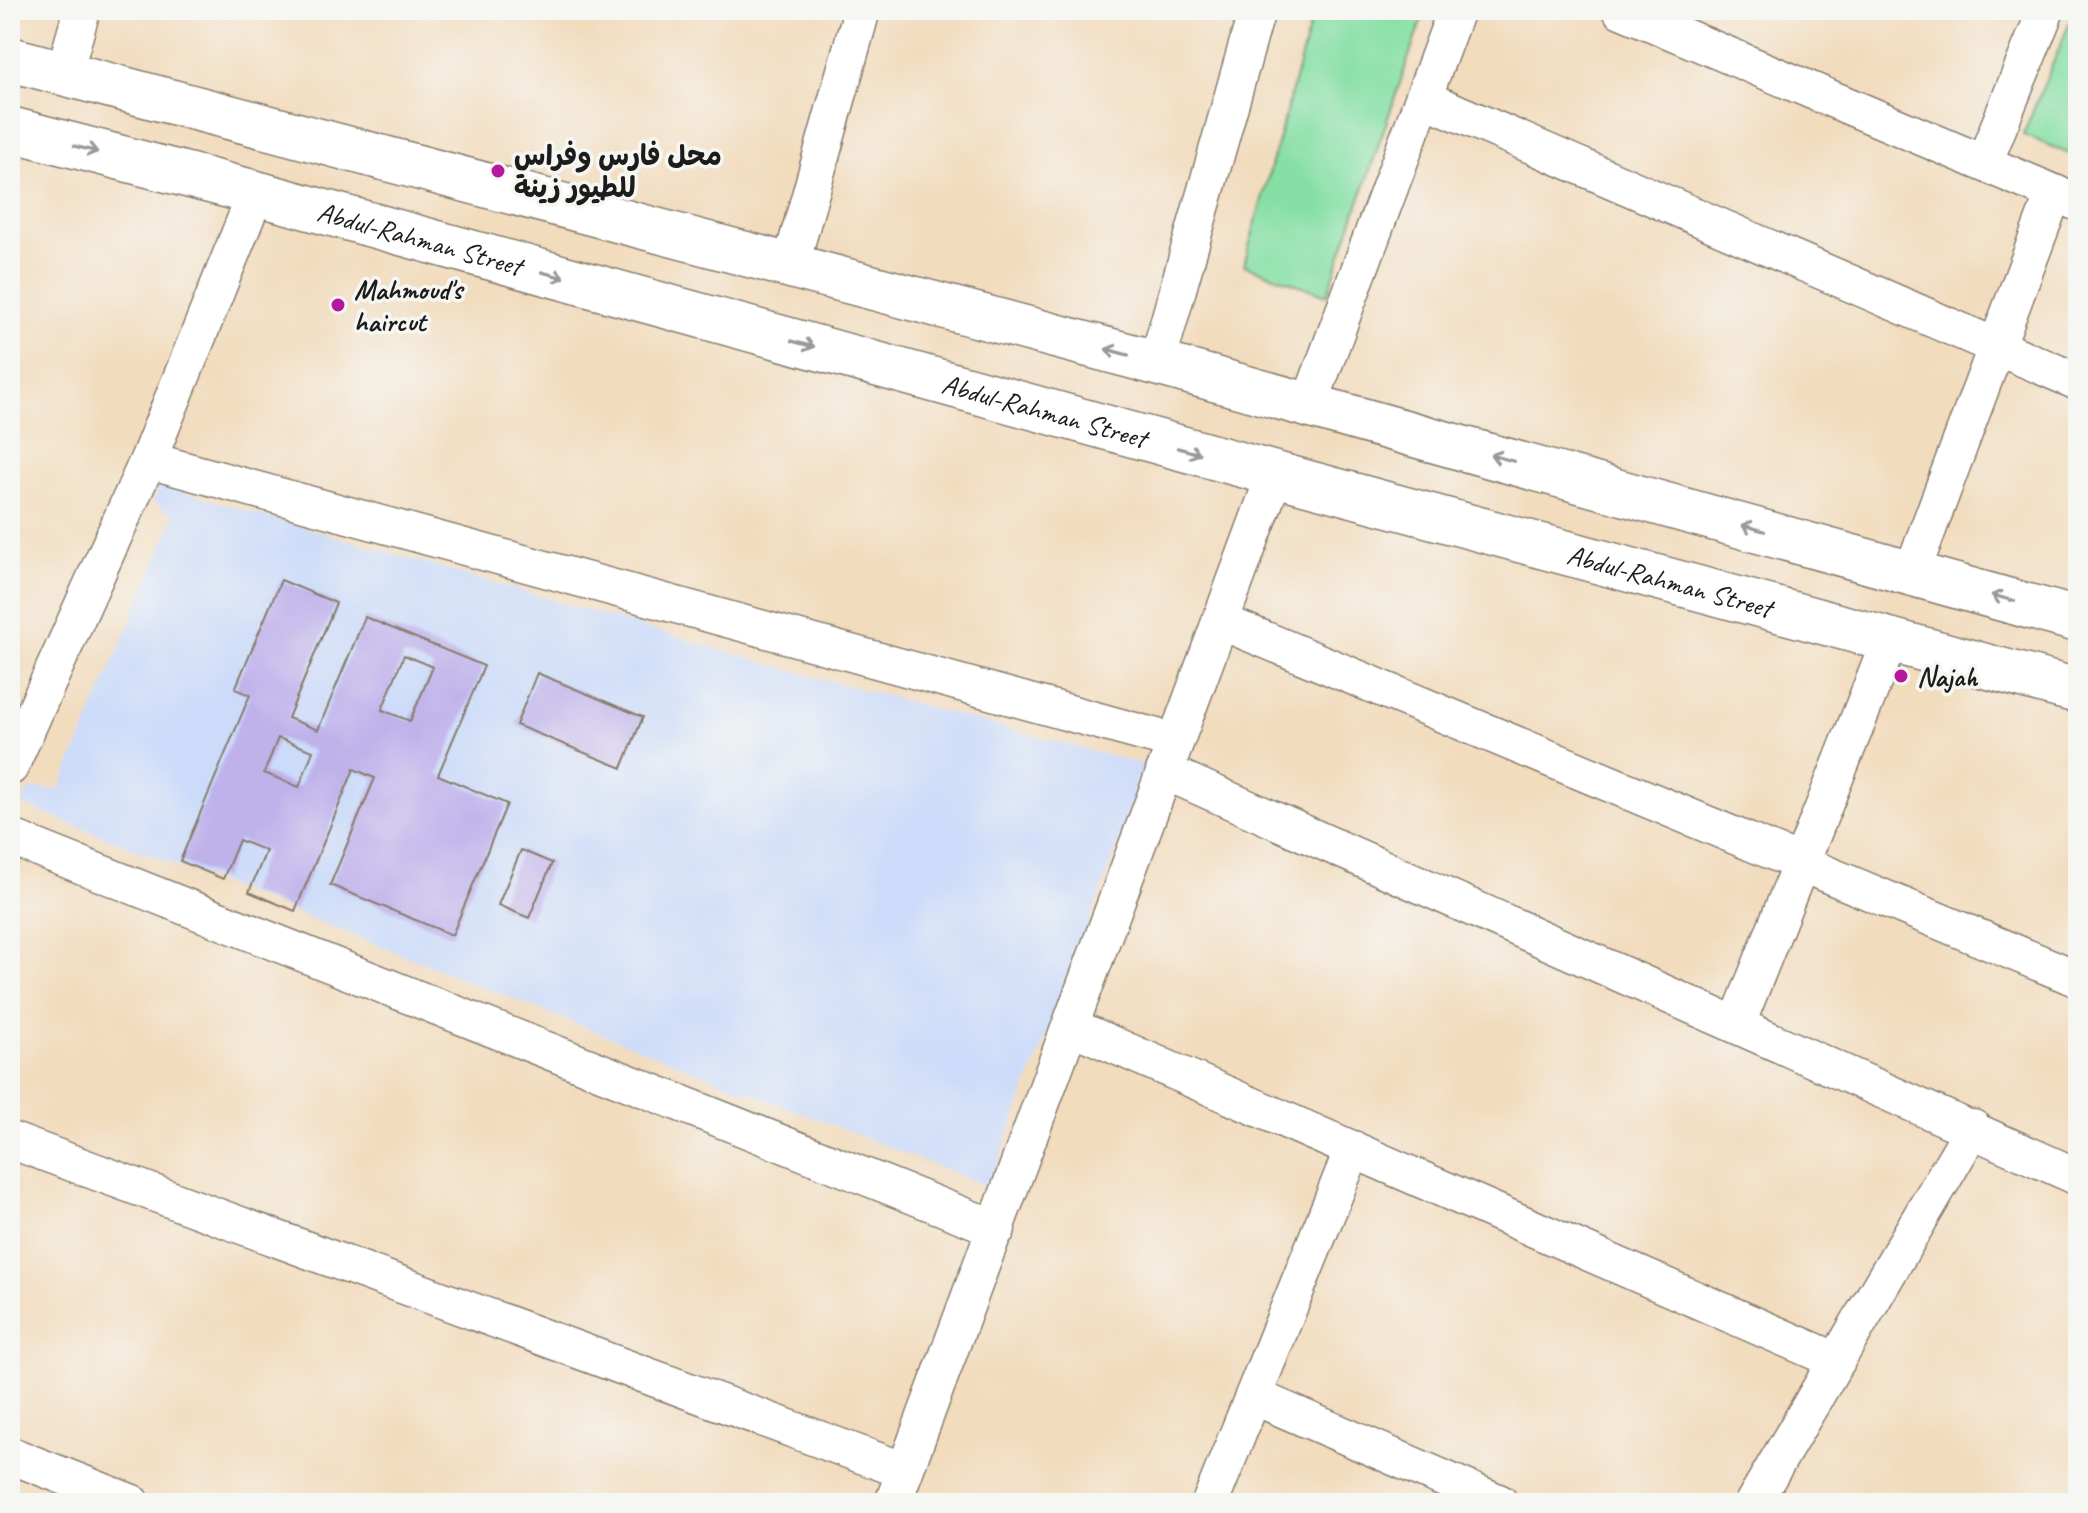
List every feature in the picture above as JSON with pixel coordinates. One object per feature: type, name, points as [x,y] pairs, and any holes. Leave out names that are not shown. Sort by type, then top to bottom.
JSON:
[{"type":"main road","points":[[10,59],[1157,363],[2078,620]]},
{"type":"main road","name":"Abdul-Rahman Street","points":[[10,129],[256,193],[2078,691]]},
{"type":"street","points":[[64,73],[82,10]]},
{"type":"street","points":[[790,267],[862,10]]},
{"type":"street","points":[[1157,363],[1257,10]]},
{"type":"street","points":[[1309,405],[1456,10]]},
{"type":"street","points":[[1621,10],[2066,198],[1997,345],[1912,572]]},
{"type":"street","points":[[1984,163],[2046,10]]},
{"type":"street","points":[[1423,98],[2078,382]]},
{"type":"street","points":[[10,767],[148,460],[256,193]]},
{"type":"street","points":[[148,460],[1170,756],[1737,1024],[2078,1177]]},
{"type":"street","points":[[10,1140],[899,1487],[1275,474]]},
{"type":"street","points":[[1220,621],[2078,979]]},
{"type":"street","points":[[1737,1024],[1890,640]]},
{"type":"street","points":[[10,837],[997,1229]]},
{"type":"street","points":[[1070,1026],[1837,1361]]},
{"type":"street","points":[[1753,1503],[1973,1128]]},
{"type":"street","points":[[1210,1503],[1353,1149]]},
{"type":"street","points":[[1253,1396],[1500,1503]]},
{"type":"street","points":[[10,1455],[114,1500]]},
{"type":"shaded area","points":[[160,485],[796,672],[1148,766],[989,1187],[21,804],[29,789],[60,789],[175,516],[153,502]]},
{"type":"green space","points":[[1314,10],[1425,10],[1327,295],[1244,265]]},
{"type":"green space","points":[[2075,10],[2078,10],[2078,157],[2023,135]]},
{"type":"building","points":[[281,580],[336,603],[288,718],[318,730],[365,617],[484,666],[438,775],[507,804],[452,935],[330,885],[375,778],[354,769],[295,911],[249,892],[266,851],[239,840],[223,879],[180,861],[250,695],[235,689]],"holes":[[[404,655],[433,667],[410,721],[382,710]],[[278,738],[313,751],[299,787],[264,773]]]},
{"type":"building","points":[[537,673],[643,717],[622,768],[516,725]]},
{"type":"building","points":[[521,850],[552,863],[529,918],[498,905]]},
{"type":"place","name":"محل فارس وفراس للطيور زينة","points":[[498,171]]},
{"type":"place","name":"Mahmoud's haircut","points":[[338,305]]},
{"type":"place","name":"Najah","points":[[1901,676]]}]
